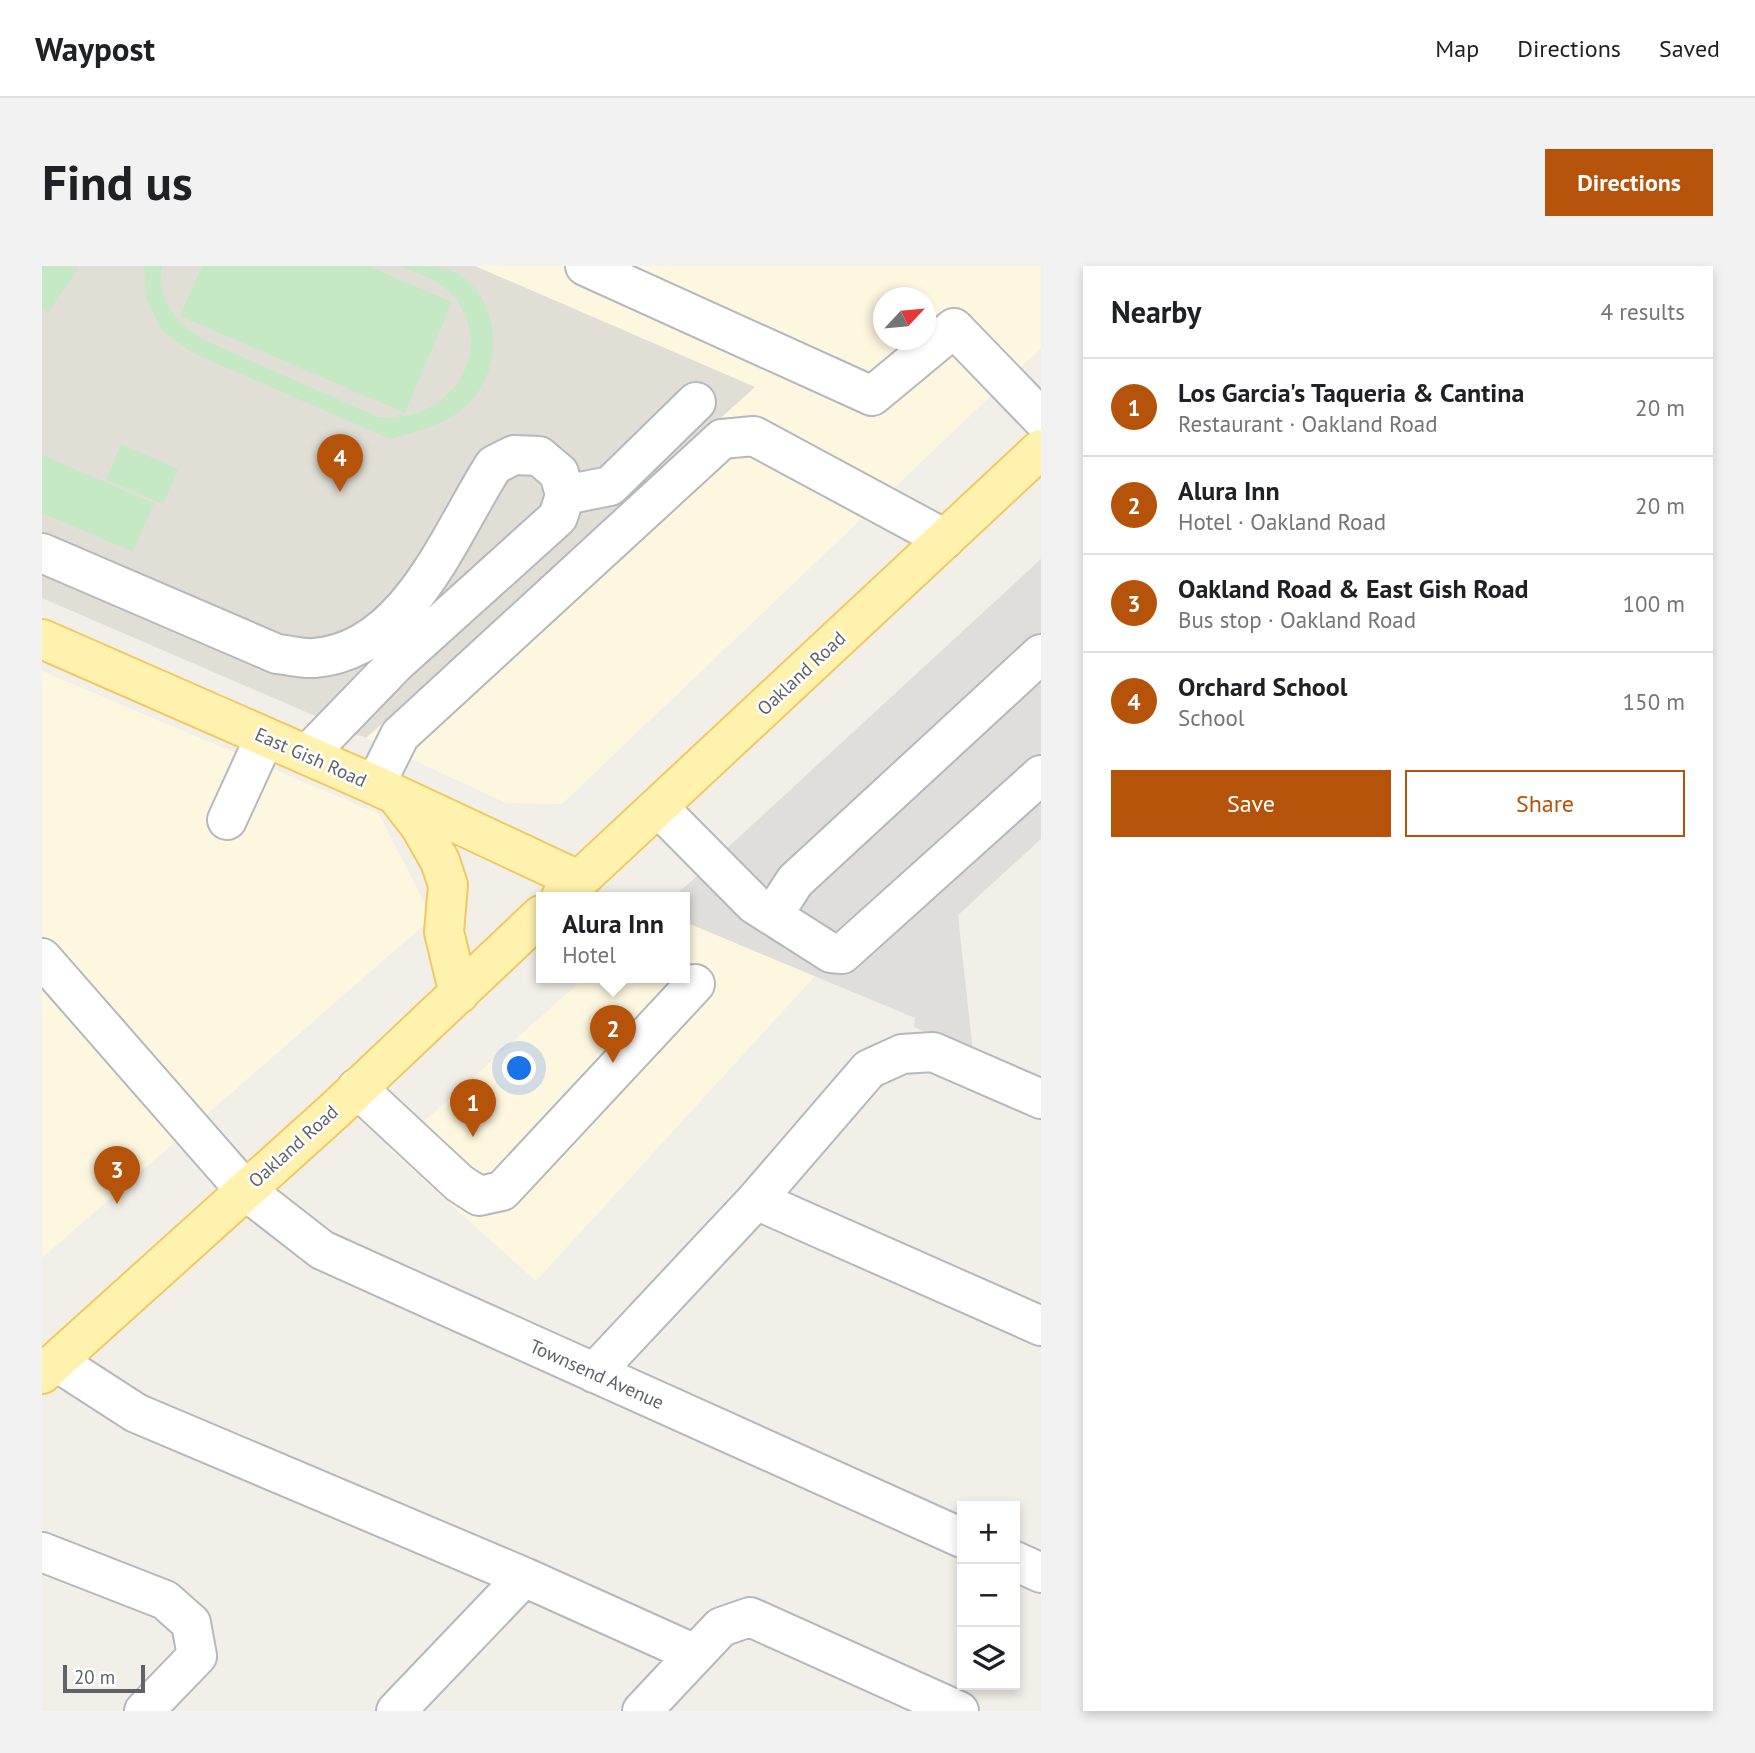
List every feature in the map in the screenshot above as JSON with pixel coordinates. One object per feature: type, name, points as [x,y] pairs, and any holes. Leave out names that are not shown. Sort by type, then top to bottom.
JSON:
[{"type":"main road","name":"Oakland Road","points":[[569,889],[659,808],[1041,449]]},
{"type":"main road","name":"East Gish Road","points":[[42,639],[385,790],[569,889]]},
{"type":"main road","points":[[385,790],[420,826],[440,861],[448,885],[444,932],[458,994]]},
{"type":"main road","name":"Oakland Road","points":[[49,1368],[357,1088],[536,920]]},
{"type":"street","points":[[584,266],[872,396],[954,328],[1041,418]]},
{"type":"street","points":[[565,495],[610,486],[696,402]]},
{"type":"street","points":[[385,790],[400,735],[722,439],[754,436],[945,539]]},
{"type":"street","points":[[42,553],[277,654],[314,658],[353,649],[389,625],[420,588],[494,465],[514,455],[539,456],[559,473],[565,495],[558,517],[395,664],[307,755]]},
{"type":"street","points":[[773,915],[795,881],[1041,654]]},
{"type":"street","points":[[227,820],[265,737]]},
{"type":"street","points":[[659,808],[754,904],[831,953],[842,954],[1041,775]]},
{"type":"street","name":"Townsend Avenue","points":[[42,958],[245,1190],[322,1250],[957,1536]]},
{"type":"street","points":[[357,1088],[459,1183],[480,1196],[502,1191],[695,984]]},
{"type":"street","points":[[594,1373],[756,1200],[869,1069],[902,1054],[933,1052],[1041,1099]]},
{"type":"street","points":[[756,1200],[1041,1326]]},
{"type":"street","points":[[49,1368],[136,1413],[524,1577],[695,1654]]},
{"type":"street","points":[[42,1552],[165,1600],[191,1623],[197,1656],[144,1711]]},
{"type":"street","points":[[1020,1564],[1041,1573]]},
{"type":"street","points":[[396,1711],[524,1577]]},
{"type":"street","points":[[642,1711],[721,1627],[750,1617],[910,1702],[959,1711]]},
{"type":"shaded area","points":[[42,266],[475,266],[755,387],[366,738],[42,598]]},
{"type":"shaded area","points":[[475,266],[1041,266],[1041,348],[562,804],[506,803],[366,738],[755,387]]},
{"type":"shaded area","points":[[1041,559],[1041,839],[958,915],[973,1052],[914,1027],[915,1018],[690,924],[690,892],[679,892]]},
{"type":"shaded area","points":[[42,671],[379,814],[432,918],[42,1258]]},
{"type":"shaded area","points":[[690,924],[816,975],[536,1281],[391,1151],[578,983],[690,983]]},
{"type":"green space","points":[[42,266],[79,268],[48,312],[42,307]]},
{"type":"green space","points":[[144,266],[162,266],[162,289],[171,310],[186,327],[204,340],[378,417],[402,417],[424,410],[443,399],[458,383],[467,364],[471,342],[467,320],[450,292],[422,275],[400,266],[450,271],[457,273],[472,286],[484,302],[490,319],[492,358],[477,394],[464,408],[428,427],[390,439],[193,353],[163,332],[146,299]]},
{"type":"green space","points":[[202,266],[368,266],[452,302],[405,413],[180,316]]},
{"type":"green space","points":[[121,444],[178,469],[163,504],[106,480]]},
{"type":"green space","points":[[42,455],[154,503],[133,552],[42,513]]},
{"type":"place","name":"Orchard School","points":[[340,492]]},
{"type":"place","name":"Alura Inn","points":[[613,1063]]},
{"type":"place","name":"Los Garcia's Taqueria & Cantina","points":[[473,1137]]},
{"type":"place","name":"Oakland Road & East Gish Road","points":[[117,1204]]}]
